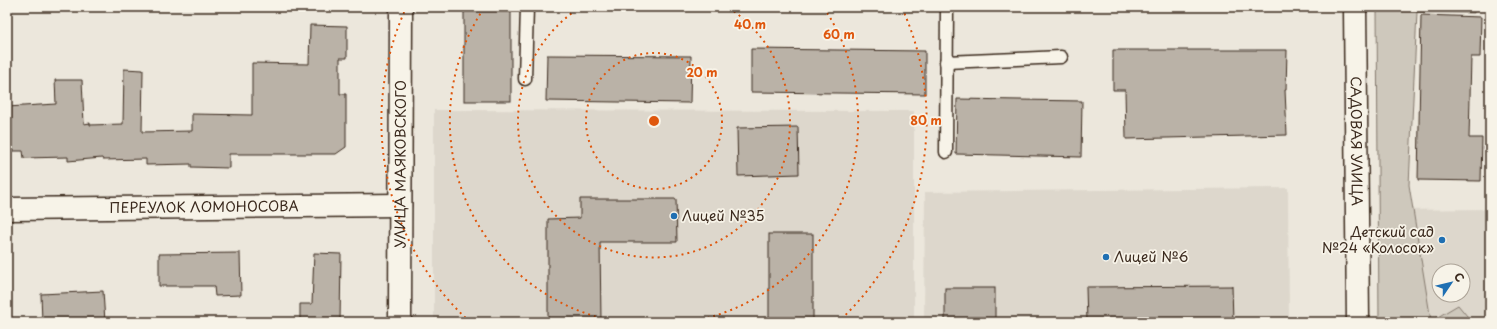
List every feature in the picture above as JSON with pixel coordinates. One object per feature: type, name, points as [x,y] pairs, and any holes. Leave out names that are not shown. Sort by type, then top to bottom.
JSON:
[{"type":"street","name":"УЛИЦА МАЯКОВСКОГО","points":[[400,322],[401,7]]},
{"type":"street","name":"САДОВАЯ УЛИЦА","points":[[1355,7],[1358,322]]},
{"type":"street","name":"ПЕРЕУЛОК ЛОМОНОСОВА","points":[[7,210],[400,205]]},
{"type":"lane","points":[[526,79],[527,7]]},
{"type":"lane","points":[[946,152],[947,7]]},
{"type":"lane","points":[[946,62],[1061,57]]},
{"type":"shaded area","points":[[1377,7],[1474,7],[1474,13],[1417,12],[1409,185],[1431,321],[1458,305],[1472,322],[1379,322]]},
{"type":"shaded area","name":"Лицей №35","points":[[434,110],[914,111],[914,322],[434,322]]},
{"type":"shaded area","name":"Лицей №6","points":[[1288,188],[1289,322],[924,322],[925,192]]},
{"type":"shaded area","name":"Детский сад №24 «Колосок»","points":[[1490,209],[1490,322],[1394,322],[1393,210]]},
{"type":"building","points":[[464,7],[511,7],[511,101],[464,101]]},
{"type":"building","points":[[1421,15],[1481,17],[1480,57],[1471,57],[1469,138],[1482,138],[1481,181],[1418,180]]},
{"type":"building","points":[[310,25],[347,26],[347,58],[340,58],[340,94],[346,94],[346,147],[336,154],[229,154],[229,168],[191,167],[191,164],[146,165],[146,159],[103,160],[102,158],[68,161],[68,157],[24,158],[23,151],[7,151],[7,107],[56,104],[55,80],[82,80],[84,124],[123,124],[124,69],[143,70],[142,132],[192,131],[192,114],[252,115],[252,63],[309,64]]},
{"type":"building","points":[[751,49],[925,51],[925,94],[751,92]]},
{"type":"building","points":[[1113,50],[1287,50],[1285,90],[1287,135],[1126,139],[1125,90],[1113,90]]},
{"type":"building","points":[[547,55],[691,56],[690,103],[546,101]]},
{"type":"building","points":[[957,99],[1082,101],[1081,157],[956,154]]},
{"type":"building","points":[[798,127],[799,174],[738,176],[737,128]]},
{"type":"building","points":[[580,199],[676,199],[677,242],[600,242],[601,322],[548,322],[548,219],[580,218]]},
{"type":"building","points":[[769,234],[813,234],[813,322],[769,322]]},
{"type":"building","points":[[240,253],[241,295],[215,296],[214,286],[159,286],[159,254]]},
{"type":"building","points":[[314,253],[341,254],[340,322],[300,322],[300,304],[312,304]]},
{"type":"building","points":[[1232,286],[1233,322],[1087,322],[1086,287]]},
{"type":"building","points":[[945,288],[995,288],[995,322],[945,322]]},
{"type":"building","points":[[103,291],[105,322],[42,322],[41,294]]},
{"type":"place","name":"Лицей №35","points":[[674,216]]},
{"type":"place","name":"Детский сад №24 «Колосок»","points":[[1442,240]]},
{"type":"place","name":"Лицей №6","points":[[1106,257]]}]
